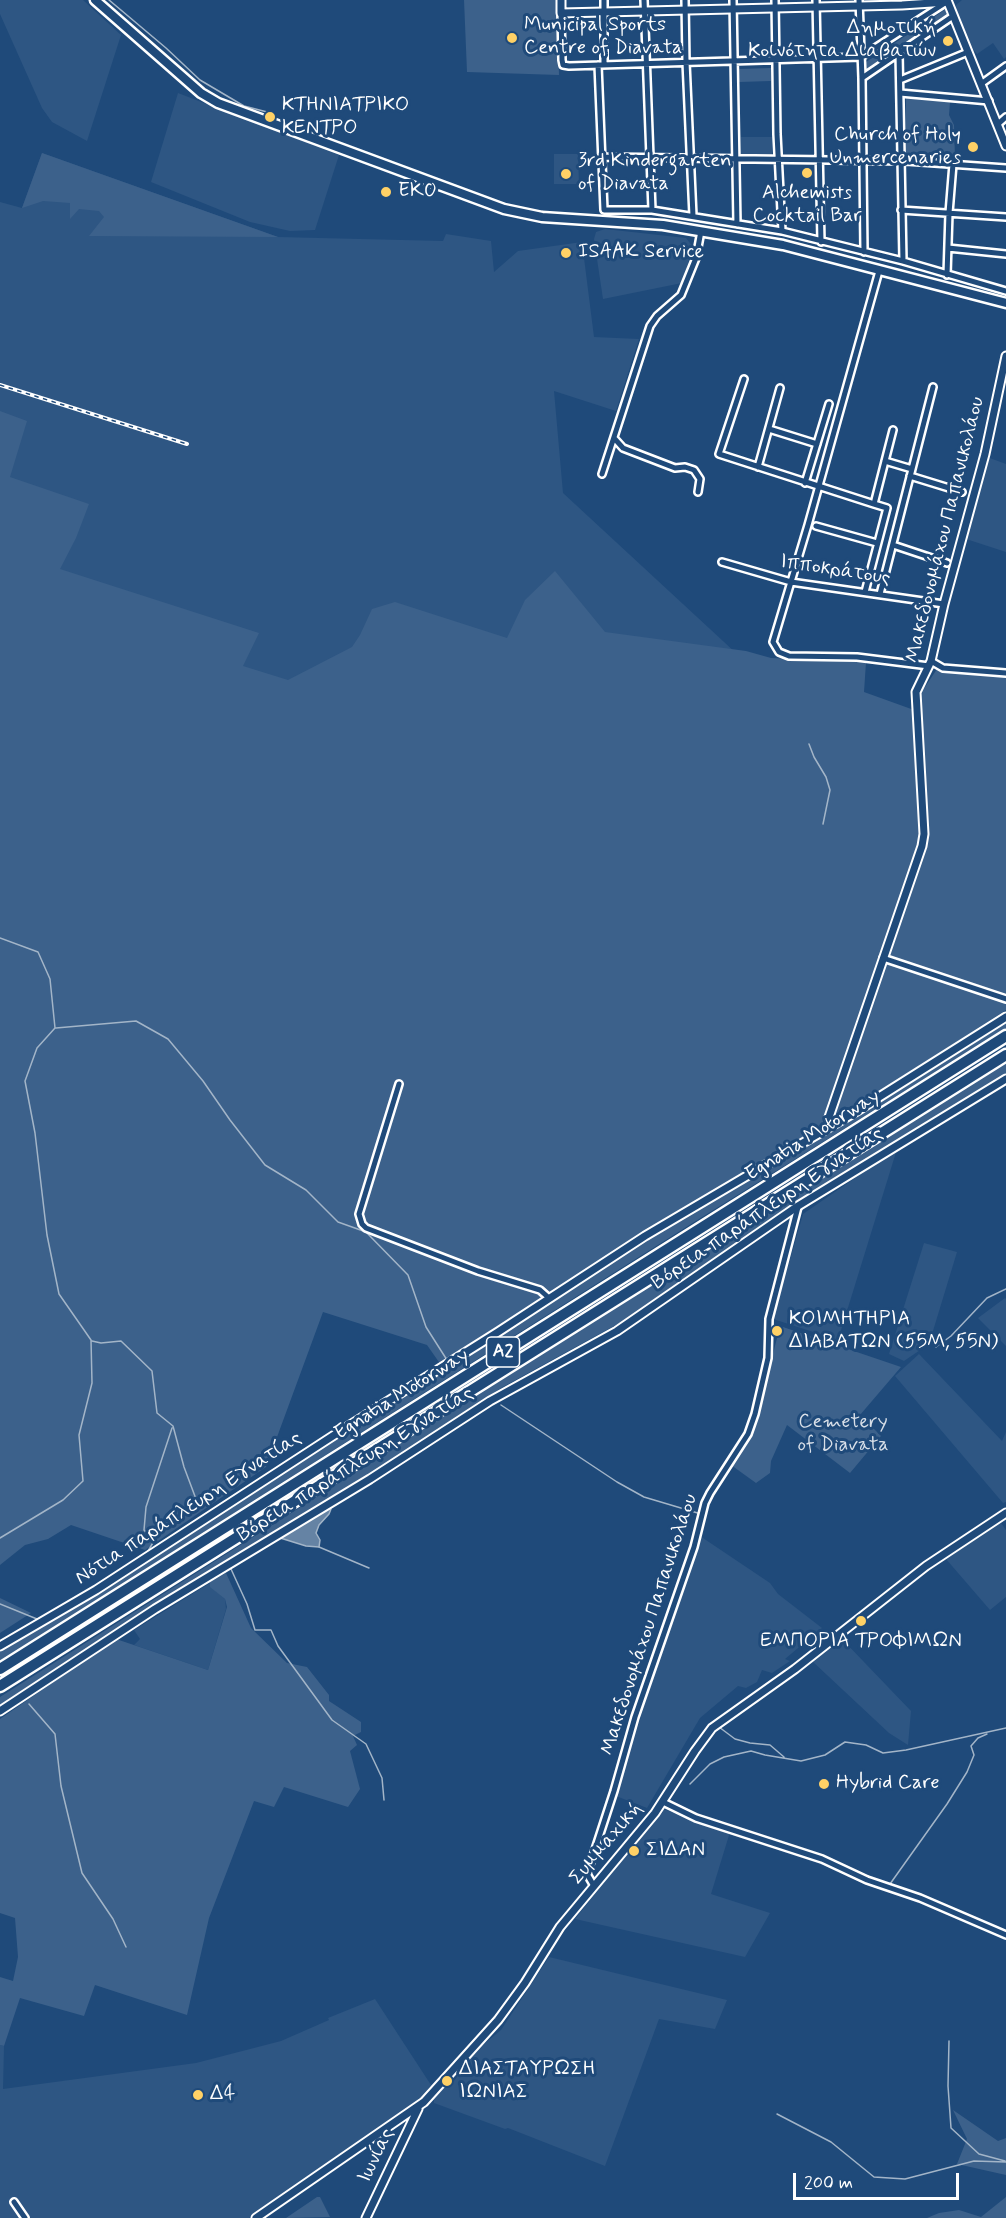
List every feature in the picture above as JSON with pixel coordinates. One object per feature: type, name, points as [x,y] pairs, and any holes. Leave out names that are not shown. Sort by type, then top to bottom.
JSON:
[{"type":"highway","name":"Egnatia Motorway","points":[[0,1669],[1006,1036]]},
{"type":"highway","name":"Egnatia Motorway","points":[[0,1686],[1006,1055]]},
{"type":"main road","points":[[94,0],[201,93],[232,109],[516,213],[542,217],[656,224],[783,245],[1006,303]]},
{"type":"street","points":[[561,0],[562,60],[565,66],[861,57],[947,1]]},
{"type":"street","points":[[604,0],[601,65],[604,210],[652,210],[782,231],[903,261],[1006,291]]},
{"type":"street","points":[[644,0],[652,210]]},
{"type":"street","points":[[685,0],[693,216]]},
{"type":"street","points":[[734,0],[737,224]]},
{"type":"street","points":[[561,13],[734,9],[775,4],[947,1]]},
{"type":"street","points":[[947,1],[1001,128],[1006,146]]},
{"type":"street","points":[[859,3],[864,252]]},
{"type":"street","points":[[775,4],[782,231]]},
{"type":"street","points":[[816,4],[821,242]]},
{"type":"street","points":[[862,78],[953,16]]},
{"type":"street","points":[[900,80],[968,52]]},
{"type":"street","points":[[899,53],[903,261]]},
{"type":"street","points":[[981,84],[1006,66]]},
{"type":"street","points":[[900,93],[989,101]]},
{"type":"street","points":[[1001,128],[1006,117]]},
{"type":"street","points":[[602,157],[901,161],[1006,168]]},
{"type":"street","points":[[947,275],[953,164]]},
{"type":"street","points":[[902,210],[1006,217]]},
{"type":"street","points":[[602,474],[650,326],[657,316],[681,295],[696,258],[701,231]]},
{"type":"street","points":[[948,248],[1006,254]]},
{"type":"street","points":[[879,271],[773,642],[778,652],[789,656],[858,657],[930,664],[943,668],[1006,673]]},
{"type":"street","name":"Μακεδονομάχου Παπανικολάου","points":[[830,1126],[829,1117],[918,858],[924,834],[916,692],[930,664],[985,454],[1006,356]]},
{"type":"street","points":[[744,379],[719,454],[901,513]]},
{"type":"street","points":[[880,594],[933,387]]},
{"type":"street","points":[[758,467],[780,388]]},
{"type":"street","points":[[805,483],[829,404]]},
{"type":"street","points":[[769,429],[816,444]]},
{"type":"street","points":[[874,504],[893,430]]},
{"type":"street","points":[[614,438],[623,448],[675,468],[685,467],[694,470],[700,479],[698,492]]},
{"type":"street","points":[[885,461],[912,469]]},
{"type":"street","points":[[910,476],[962,492]]},
{"type":"street","points":[[865,592],[887,508]]},
{"type":"street","points":[[816,526],[877,543]]},
{"type":"street","points":[[893,544],[947,563]]},
{"type":"street","name":"Ιπποκράτους","points":[[722,562],[791,582],[944,604]]},
{"type":"street","points":[[883,958],[1006,999]]},
{"type":"street","name":"Νότια παράπλευρη Εγνατίας","points":[[0,1646],[96,1590],[645,1236],[830,1126],[1006,1017]]},
{"type":"street","name":"Βόρεια παράπλευρη Εγνατίας","points":[[0,1711],[188,1588],[333,1502],[490,1401],[617,1331],[798,1206],[1006,1079]]},
{"type":"street","points":[[399,1084],[359,1214],[362,1224],[366,1228],[478,1270],[540,1290],[549,1299]]},
{"type":"street","name":"Μακεδονομάχου Παπανικολάου","points":[[594,1886],[587,1874],[635,1717],[694,1547],[705,1503],[748,1434],[755,1414],[768,1358],[769,1319],[798,1206]]},
{"type":"street","name":"Συμμαχική","points":[[256,2218],[403,2116],[418,2108],[498,2020],[525,1983],[560,1927],[622,1855],[663,1802],[712,1728],[795,1669],[926,1566],[1006,1513]]},
{"type":"street","points":[[663,1802],[696,1818],[822,1859],[867,1880],[920,1898],[1006,1935]]},
{"type":"street","name":"Ιωνίας","points":[[366,2218],[418,2108]]},
{"type":"street","points":[[403,2116],[410,2125]]},
{"type":"street","points":[[14,2202],[25,2218]]},
{"type":"shaded area","points":[[0,0],[83,0],[121,35],[87,141],[52,122],[42,108],[0,14]]},
{"type":"shaded area","points":[[962,0],[1006,0],[1006,57],[1004,59],[993,43],[977,54],[969,45],[957,17],[956,5]]},
{"type":"shaded area","points":[[178,93],[339,155],[315,230],[290,231],[250,222],[151,182]]},
{"type":"shaded area","points":[[741,137],[772,137],[772,155],[741,154]]},
{"type":"shaded area","points":[[42,153],[278,237],[443,241],[446,234],[491,241],[494,272],[518,251],[582,242],[594,337],[639,339],[616,411],[554,391],[563,493],[777,691],[0,1115],[0,202],[22,208]]},
{"type":"shaded area","name":"3rd Kindergarten of Diavata","points":[[554,154],[578,154],[579,184],[554,184]]},
{"type":"shaded area","points":[[605,229],[686,238],[693,247],[682,283],[603,299],[594,239],[596,232]]},
{"type":"shaded area","points":[[987,457],[1006,464],[1006,552],[966,539]]},
{"type":"shaded area","points":[[897,1149],[838,1340],[773,1319],[803,1214]]},
{"type":"shaded area","points":[[924,1243],[957,1252],[929,1344],[904,1361],[889,1354]]},
{"type":"shaded area","points":[[1006,1299],[1006,1346],[978,1318]]},
{"type":"shaded area","points":[[919,1354],[1002,1441],[1006,1432],[1006,1502],[1003,1503],[895,1376]]},
{"type":"shaded area","points":[[329,1507],[331,1509],[329,1514],[319,1525],[316,1533],[320,1540],[319,1547],[306,1546],[277,1537]]},
{"type":"shaded area","points":[[1001,1523],[1006,1530],[1006,1597],[990,1610],[946,1559]]},
{"type":"shaded area","points":[[700,1536],[770,1583],[778,1594],[822,1628],[785,1659],[790,1661],[772,1673],[762,1670],[757,1682],[746,1688],[738,1686],[700,1718],[647,1808],[616,1796],[658,1662],[688,1580]]},
{"type":"shaded area","points":[[210,1583],[211,1587],[225,1599],[226,1609],[208,1670],[134,1645],[140,1639],[134,1630]]},
{"type":"shaded area","points":[[841,1638],[911,1711],[908,1745],[889,1733],[812,1661]]},
{"type":"shaded area","points":[[663,1809],[730,1832],[711,1894],[770,1913],[745,1957],[575,1919]]},
{"type":"shaded area","points":[[549,1957],[727,2000],[715,2029],[659,2019],[605,2166],[508,2128],[505,2129],[434,2103],[434,2098],[445,2087],[449,2087],[457,2077],[457,2072],[501,2030]]},
{"type":"shaded area","points":[[375,1999],[431,2085],[416,2104],[249,2218],[0,2218],[0,2045],[4,2046],[3,2089],[196,2063],[281,2041],[329,2020],[328,2018]]},
{"type":"green space","name":"Municipal Sports Centre of Diavata","points":[[464,0],[557,0],[559,75],[467,72]]},
{"type":"green space","points":[[946,9],[948,14],[866,69],[866,62]]},
{"type":"green space","points":[[771,68],[771,81],[739,82],[739,69]]},
{"type":"green space","points":[[906,98],[950,102],[949,115],[954,125],[955,158],[906,153]]},
{"type":"green space","points":[[42,153],[278,237],[89,236],[104,217],[99,211],[79,209],[70,219],[70,203],[43,201],[22,208]]},
{"type":"green space","points":[[0,411],[27,421],[10,477],[89,504],[76,538],[60,569],[259,633],[243,666],[288,680],[352,647],[372,609],[395,602],[507,638],[525,600],[555,571],[605,632],[746,651],[771,658],[866,662],[864,692],[914,710],[921,709],[921,693],[937,669],[1006,675],[1006,1010],[872,1096],[620,1247],[441,1365],[427,1345],[323,1312],[266,1467],[145,1550],[71,1525],[48,1539],[25,1545],[0,1565]]},
{"type":"green space","points":[[1006,1021],[1006,1028],[699,1219],[0,1661],[0,1648],[506,1332],[633,1247]]},
{"type":"green space","points":[[1006,1061],[1006,1074],[791,1207],[623,1321],[501,1388],[345,1490],[71,1658],[0,1705],[0,1697]]},
{"type":"green space","name":"Cemetery of Diavata","points":[[780,1326],[901,1367],[860,1415],[881,1436],[850,1473],[787,1425],[771,1461],[770,1473],[756,1483],[731,1465],[751,1432],[760,1406]]},
{"type":"green space","points":[[367,1444],[368,1447],[0,1678],[0,1675]]},
{"type":"green space","points":[[226,1573],[251,1628],[287,1663],[307,1667],[329,1695],[329,1701],[361,1722],[361,1732],[353,1736],[357,1745],[350,1751],[360,1789],[348,1807],[284,1787],[274,1807],[254,1801],[209,1918],[187,2015],[95,1985],[84,2016],[20,1998],[4,2046],[0,2045],[0,1977],[13,1981],[18,1957],[15,1918],[0,1913],[0,1719],[116,1639],[208,1670],[227,1607],[225,1599],[210,1587],[210,1582]]},
{"type":"green space","points":[[0,1598],[31,1613],[0,1633]]},
{"type":"green space","points":[[953,2110],[998,2141],[1006,2138],[1006,2175],[957,2164],[967,2139]]},
{"type":"green space","points":[[320,2197],[330,2217],[286,2218]]},
{"type":"green space","points":[[1006,2197],[1006,2218],[927,2218],[939,2213],[959,2210],[981,2217]]},
{"type":"waterway","points":[[109,0],[200,80],[244,106],[271,113]]},
{"type":"waterway","points":[[809,744],[830,790],[823,824]]},
{"type":"waterway","points":[[0,938],[38,952],[50,979],[55,1028],[37,1048],[25,1081],[35,1133],[47,1235],[59,1294],[91,1340],[92,1383],[79,1435],[83,1481],[63,1500],[0,1538]]},
{"type":"waterway","points":[[56,1028],[136,1021],[168,1039],[203,1081],[265,1165],[306,1190],[338,1222],[366,1232],[408,1275],[426,1327],[447,1360]]},
{"type":"waterway","points":[[936,1347],[951,1336],[987,1298],[1006,1289]]},
{"type":"waterway","points":[[92,1341],[101,1343],[121,1341],[152,1371],[157,1413],[173,1426],[184,1467],[199,1507]]},
{"type":"waterway","points":[[501,1405],[617,1482],[644,1497],[701,1514]]},
{"type":"waterway","points":[[148,1551],[154,1541],[144,1530],[146,1507],[172,1428]]},
{"type":"waterway","points":[[319,1547],[369,1568]]},
{"type":"waterway","points":[[231,1569],[247,1604],[255,1630],[271,1630],[278,1646],[332,1720],[366,1744],[382,1778],[384,1800]]},
{"type":"waterway","points":[[0,1604],[37,1619]]},
{"type":"waterway","points":[[29,1704],[55,1734],[61,1786],[82,1873],[113,1919],[126,1947]]},
{"type":"waterway","points":[[719,1727],[735,1739],[770,1745],[784,1757]]},
{"type":"waterway","points":[[690,1784],[710,1764],[724,1757],[751,1751],[801,1761],[825,1755],[845,1742],[866,1745],[883,1753],[1006,1728]]},
{"type":"waterway","points":[[890,1884],[967,1772],[974,1755],[971,1746],[978,1738],[987,1734]]},
{"type":"waterway","points":[[949,2041],[948,2086],[951,2128],[979,2154],[1005,2161]]},
{"type":"waterway","points":[[777,2114],[831,2142],[874,2177],[905,2179],[974,2161],[1006,2162]]},
{"type":"railway","points":[[0,385],[187,444]]},
{"type":"place","name":"Municipal Sports Centre of Diavata","points":[[512,38]]},
{"type":"place","name":"Δημοτική Κοινότητα Διαβατών","points":[[948,41]]},
{"type":"place","name":"ΚΤΗΝΙΑΤΡΙΚΟ ΚΕΝΤΡΟ","points":[[270,117]]},
{"type":"place","name":"Church of Holy Unmercenaries","points":[[973,147]]},
{"type":"place","name":"Alchemists Cocktail Bar","points":[[807,173]]},
{"type":"place","name":"3rd Kindergarten of Diavata","points":[[566,174]]},
{"type":"place","name":"EKO","points":[[386,192]]},
{"type":"place","name":"ISAAK Service","points":[[566,253]]},
{"type":"place","name":"ΚΟΙΜΗΤΗΡΙΑ ΔΙΑΒΑΤΩΝ (55Μ, 55Ν)","points":[[777,1331]]},
{"type":"place","name":"ΕΜΠΟΡΙΑ ΤΡΟΦΙΜΩΝ","points":[[861,1621]]},
{"type":"place","name":"Hybrid Care","points":[[824,1784]]},
{"type":"place","name":"ΣΙΔΑΝ","points":[[634,1851]]},
{"type":"place","name":"ΔΙΑΣΤΑΥΡΩΣΗ ΙΩΝΙΑΣ","points":[[447,2081]]},
{"type":"place","name":"Δ4","points":[[198,2095]]}]
